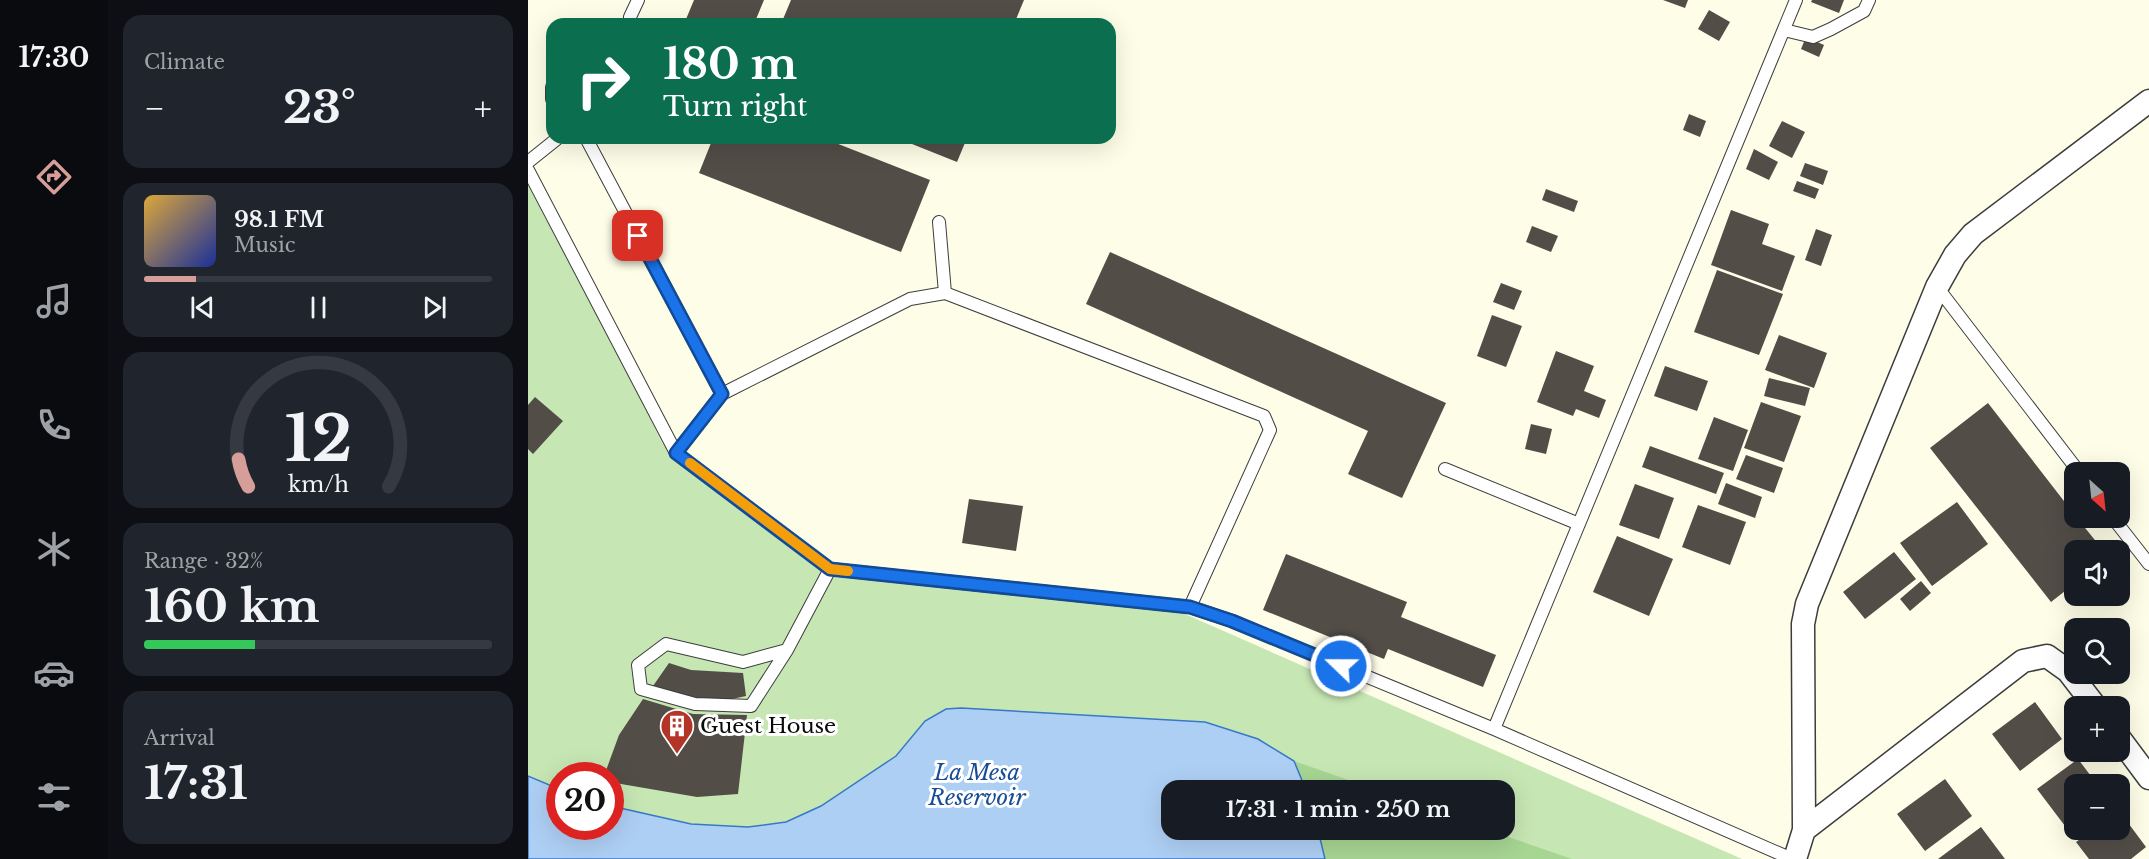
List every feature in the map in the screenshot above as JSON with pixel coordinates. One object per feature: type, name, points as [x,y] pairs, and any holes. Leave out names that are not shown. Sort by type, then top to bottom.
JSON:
[{"type":"street","points":[[1793,859],[1804,830],[1803,624],[1807,604],[1937,287],[1955,255],[1973,234],[2149,101]]},
{"type":"street","points":[[1804,830],[2023,661],[2047,656],[2068,671],[2087,696]]},
{"type":"street","points":[[2130,752],[2149,778]]},
{"type":"lane","points":[[630,17],[638,0]]},
{"type":"lane","points":[[1494,729],[1796,0]]},
{"type":"lane","points":[[1784,30],[1813,37],[1864,11],[1869,0]]},
{"type":"lane","points":[[528,162],[550,144]]},
{"type":"lane","points":[[589,144],[722,394]]},
{"type":"lane","points":[[528,170],[676,453],[830,569],[1190,607],[1232,621],[1494,729],[1793,859]]},
{"type":"lane","points":[[939,222],[945,293]]},
{"type":"lane","points":[[1937,287],[2071,462]]},
{"type":"lane","points":[[676,453],[722,394],[910,299],[945,293],[1264,416],[1270,430],[1190,607]]},
{"type":"lane","points":[[1445,469],[1579,524]]},
{"type":"lane","points":[[2121,528],[2149,564]]},
{"type":"lane","points":[[787,650],[742,662],[666,644],[638,665],[641,689],[695,704],[751,706],[787,650],[830,569]]},
{"type":"green space","points":[[528,175],[663,444],[827,574],[1178,611],[1742,859],[528,859]]},
{"type":"green space","points":[[1294,761],[1348,780],[1302,780]]},
{"type":"green space","points":[[1515,839],[1572,859],[1325,859],[1320,840]]},
{"type":"water","name":"La Mesa Reservoir","points":[[946,709],[1205,722],[1258,739],[1294,761],[1302,780],[1161,780],[1161,840],[1320,840],[1325,859],[528,859],[528,776],[546,784],[546,840],[624,840],[624,809],[691,824],[748,827],[786,822],[821,806],[896,756],[925,721]]},
{"type":"building","points":[[694,0],[764,0],[756,18],[686,18]]},
{"type":"building","points":[[791,0],[1024,0],[1016,18],[784,18]]},
{"type":"building","points":[[1663,0],[1688,0],[1685,8]]},
{"type":"building","points":[[1812,0],[1844,0],[1839,13],[1811,2]]},
{"type":"building","points":[[1709,10],[1730,22],[1719,41],[1698,29]]},
{"type":"building","points":[[1806,37],[1824,45],[1819,57],[1801,49]]},
{"type":"building","points":[[1689,114],[1706,121],[1700,137],[1683,130]]},
{"type":"building","points":[[1782,121],[1805,132],[1792,158],[1769,146]]},
{"type":"building","points":[[711,144],[838,144],[930,180],[901,252],[699,173]]},
{"type":"building","points":[[912,144],[964,144],[957,162]]},
{"type":"building","points":[[1754,149],[1778,162],[1769,180],[1746,169]]},
{"type":"building","points":[[1805,163],[1828,171],[1823,185],[1800,176]]},
{"type":"building","points":[[1797,181],[1819,189],[1815,199],[1793,191]]},
{"type":"building","points":[[1546,189],[1578,201],[1574,212],[1542,200]]},
{"type":"building","points":[[1731,210],[1769,224],[1762,244],[1795,256],[1782,291],[1711,265]]},
{"type":"building","points":[[1532,226],[1558,236],[1551,252],[1526,242]]},
{"type":"building","points":[[1816,229],[1832,235],[1821,266],[1805,260]]},
{"type":"building","points":[[1110,252],[1446,403],[1402,498],[1348,474],[1368,431],[1086,304]]},
{"type":"building","points":[[1717,270],[1783,294],[1759,355],[1694,332]]},
{"type":"building","points":[[1501,283],[1522,291],[1514,310],[1493,302]]},
{"type":"building","points":[[1492,315],[1522,326],[1506,367],[1477,356]]},
{"type":"building","points":[[1779,335],[1827,353],[1814,388],[1765,370]]},
{"type":"building","points":[[1556,351],[1594,366],[1584,391],[1606,400],[1599,418],[1576,409],[1573,416],[1537,402]]},
{"type":"building","points":[[1665,366],[1708,381],[1697,411],[1654,396]]},
{"type":"building","points":[[1769,378],[1810,388],[1805,406],[1764,396]]},
{"type":"building","points":[[535,397],[563,421],[533,454],[528,449],[528,405]]},
{"type":"building","points":[[1761,402],[1801,416],[1784,462],[1744,448]]},
{"type":"building","points":[[1988,403],[2064,501],[2064,528],[2085,528],[2095,540],[2064,540],[2064,592],[2051,602],[1930,448]]},
{"type":"building","points":[[1714,417],[1748,430],[1733,471],[1698,459]]},
{"type":"building","points":[[1531,424],[1552,429],[1546,454],[1525,449]]},
{"type":"building","points":[[1650,446],[1724,473],[1716,494],[1642,467]]},
{"type":"building","points":[[1746,455],[1783,468],[1774,493],[1736,479]]},
{"type":"building","points":[[1726,483],[1762,497],[1755,518],[1718,504]]},
{"type":"building","points":[[1635,484],[1674,498],[1659,539],[1619,525]]},
{"type":"building","points":[[969,499],[1023,506],[1016,551],[962,543]]},
{"type":"building","points":[[1957,502],[1988,544],[1932,586],[1900,543]]},
{"type":"building","points":[[1698,505],[1746,522],[1730,565],[1682,547]]},
{"type":"building","points":[[1617,536],[1673,559],[1649,616],[1593,592]]},
{"type":"building","points":[[1894,552],[1916,579],[1865,619],[1843,592]]},
{"type":"building","points":[[1286,554],[1407,602],[1401,617],[1496,655],[1483,687],[1388,649],[1384,659],[1263,610]]},
{"type":"building","points":[[1921,581],[1931,593],[1910,611],[1900,599]]},
{"type":"building","points":[[669,663],[691,670],[743,673],[746,696],[723,701],[696,699],[671,694],[653,686]]},
{"type":"building","name":"Guest House","points":[[643,699],[693,714],[747,715],[738,794],[697,797],[624,785],[624,762],[609,762],[619,735]]},
{"type":"building","points":[[2035,702],[2062,739],[2020,771],[1992,734]]},
{"type":"building","points":[[2074,762],[2080,762],[2089,774],[2064,774],[2064,825],[2037,789]]},
{"type":"building","points":[[1945,779],[1972,816],[1925,851],[1897,814]]},
{"type":"building","points":[[2130,825],[2146,847],[2131,859],[2089,859],[2076,842],[2079,840],[2130,840]]},
{"type":"building","points":[[1981,827],[2005,859],[1938,859]]},
{"type":"slow traffic","points":[[690,463],[830,569],[848,571]]},
{"type":"place","name":"Guest House","points":[[677,755]]},
{"type":"route","points":[[638,236],[722,394],[676,453],[830,569],[1190,607],[1232,621],[1341,666]]}]
